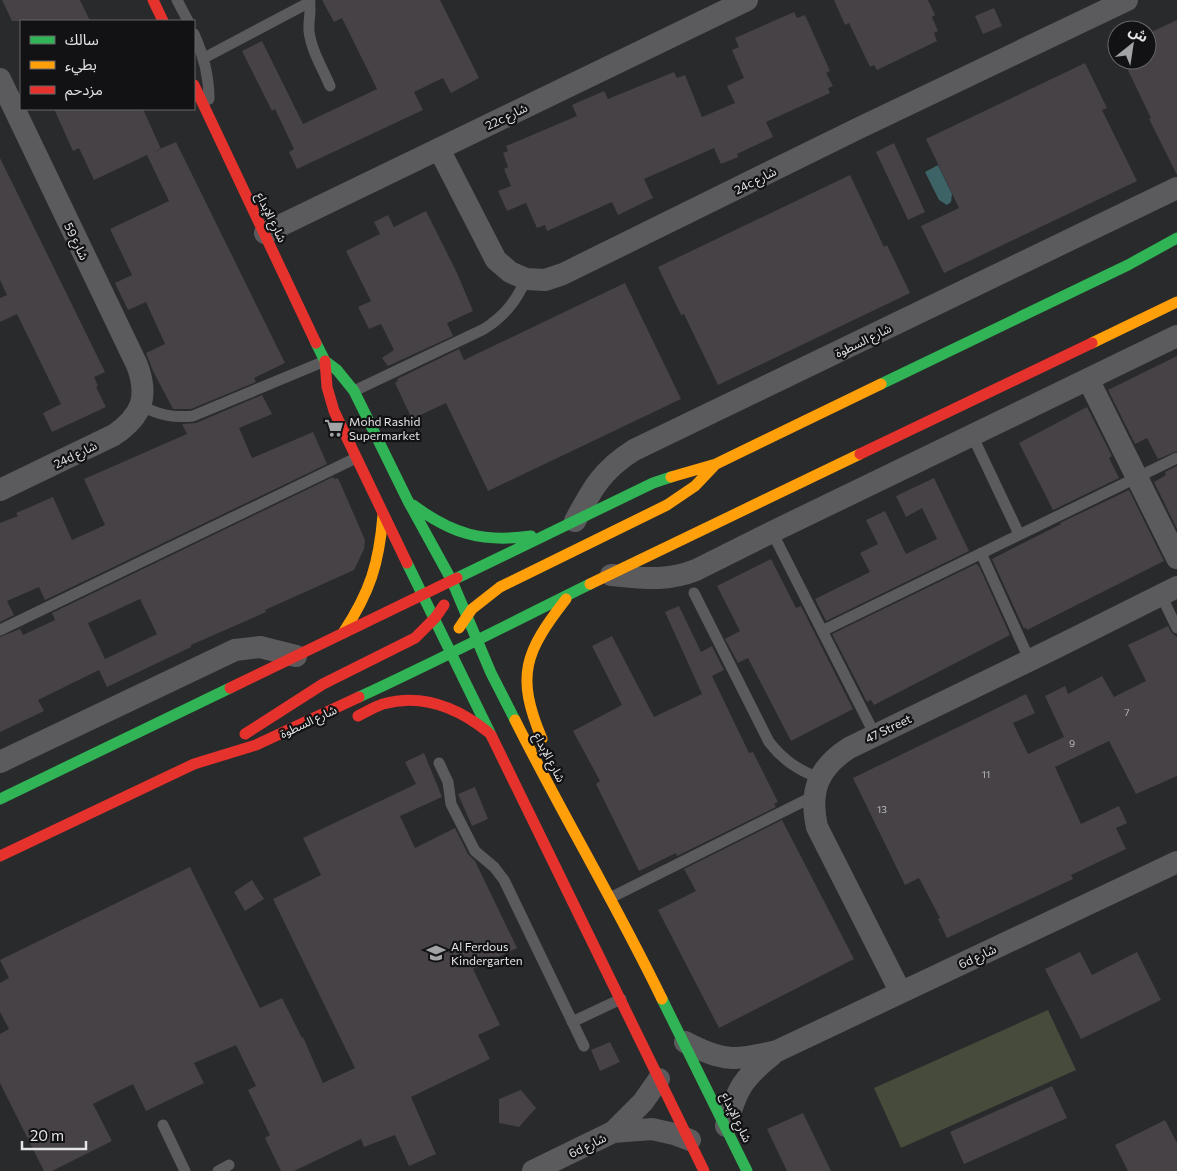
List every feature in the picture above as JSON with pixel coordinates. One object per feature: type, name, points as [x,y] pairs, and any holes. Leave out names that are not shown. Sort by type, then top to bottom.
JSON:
[{"type":"main road","points":[[153,0],[163,20]]},
{"type":"main road","name":"شارع الإبداع","points":[[195,87],[325,361],[342,374],[354,391],[408,501],[452,581],[487,665],[542,774],[610,898],[685,1042],[747,1171]]},
{"type":"main road","points":[[0,799],[653,483],[716,464],[1128,265],[1177,238]]},
{"type":"main road","name":"شارع السطوة","points":[[0,856],[194,764],[256,745],[451,654],[477,639],[1177,302]]},
{"type":"main road","name":"شارع الإبداع","points":[[325,361],[324,375],[327,389],[356,458],[621,999],[668,1083],[704,1171]]},
{"type":"main road","points":[[451,654],[460,626],[476,603],[500,587],[668,505],[695,486],[716,464]]},
{"type":"main road","points":[[408,501],[446,527],[467,535],[490,539],[513,539],[567,525]]},
{"type":"main road","points":[[343,632],[361,607],[373,579],[381,547],[383,514]]},
{"type":"main road","points":[[194,764],[323,684],[415,638],[435,618],[451,592],[452,581]]},
{"type":"main road","points":[[546,746],[533,719],[527,698],[526,676],[530,655],[538,635],[569,595]]},
{"type":"main road","points":[[347,721],[381,705],[406,699],[430,701],[454,708],[475,720],[492,735]]},
{"type":"main road","points":[[194,764],[224,766]]},
{"type":"main road","points":[[568,820],[569,796]]},
{"type":"street","name":"22c شارع","points":[[265,233],[747,0]]},
{"type":"street","name":"24c شارع","points":[[526,280],[545,280],[563,274],[857,128],[1127,0]]},
{"type":"street","name":"شارع 59","points":[[0,79],[137,366],[142,378],[141,406]]},
{"type":"street","points":[[439,148],[496,260],[510,272],[526,280]]},
{"type":"street","name":"شارع السطوة","points":[[567,525],[599,479],[609,468],[634,450],[1177,188]]},
{"type":"street","points":[[611,575],[656,579],[685,575],[1177,336]]},
{"type":"street","points":[[1088,379],[1177,558]]},
{"type":"street","name":"24d شارع","points":[[0,490],[114,435],[125,428],[141,406]]},
{"type":"street","name":"47 Street","points":[[817,787],[827,766],[837,756],[875,735],[1030,661],[1169,591]]},
{"type":"street","points":[[0,762],[235,650],[260,647],[296,656]]},
{"type":"street","points":[[817,787],[814,811],[818,827],[900,991]]},
{"type":"street","name":"6d شارع","points":[[685,1042],[720,1058],[748,1058],[777,1051],[900,991],[1177,862]]},
{"type":"street","name":"6d شارع","points":[[726,1126],[733,1102],[742,1083],[756,1068],[777,1051]]},
{"type":"street","name":"6d شارع","points":[[533,1171],[613,1132],[643,1102],[668,1083]]},
{"type":"street","name":"6d شارع","points":[[613,1132],[652,1129],[690,1140]]},
{"type":"lane","points":[[177,0],[187,20]]},
{"type":"lane","points":[[204,58],[310,1]]},
{"type":"lane","points":[[310,1],[309,30],[311,40],[330,86]]},
{"type":"lane","points":[[195,36],[204,58],[209,86],[207,113]]},
{"type":"lane","points":[[354,391],[484,329],[498,320],[510,308],[526,280]]},
{"type":"lane","points":[[141,406],[158,414],[175,418],[193,416],[325,361]]},
{"type":"lane","points":[[972,435],[1019,534]]},
{"type":"lane","points":[[0,630],[356,458]]},
{"type":"lane","points":[[822,630],[1177,458]]},
{"type":"lane","points":[[772,532],[875,735]]},
{"type":"lane","points":[[981,553],[1030,661]]},
{"type":"lane","points":[[1169,591],[1177,628]]},
{"type":"lane","points":[[610,898],[817,787],[779,755],[769,742],[694,593]]},
{"type":"lane","points":[[439,763],[448,782],[451,804],[475,851],[494,867],[504,880],[584,1046]]},
{"type":"lane","points":[[572,1022],[621,999]]},
{"type":"lane","points":[[164,1125],[185,1171]]},
{"type":"lane","points":[[218,1171],[229,1166]]},
{"type":"green space","points":[[1048,1010],[1076,1070],[901,1148],[874,1088]]},
{"type":"water","points":[[938,165],[952,194],[951,202],[947,205],[939,200],[925,172]]},
{"type":"building","points":[[2,0],[80,0],[90,20],[20,20],[12,21]]},
{"type":"building","points":[[322,0],[440,0],[479,78],[451,93],[443,78],[414,92],[423,110],[297,169],[289,152],[294,149],[275,109],[272,111],[242,51],[262,41],[303,124],[377,89],[342,18],[334,22]]},
{"type":"building","points":[[834,0],[928,0],[935,15],[932,17],[938,31],[934,33],[937,41],[877,70],[874,65],[870,67],[849,23],[845,25]]},
{"type":"building","points":[[994,8],[1002,26],[983,34],[975,16]]},
{"type":"building","points":[[794,12],[797,18],[805,15],[830,71],[826,73],[833,86],[828,88],[830,93],[766,122],[773,137],[737,154],[738,157],[721,164],[714,148],[644,179],[653,198],[618,215],[612,202],[547,231],[545,225],[537,228],[526,203],[507,211],[498,191],[511,186],[504,169],[508,167],[503,153],[508,151],[506,146],[577,116],[572,105],[604,91],[608,99],[674,72],[677,78],[685,75],[702,117],[735,103],[727,86],[744,78],[732,50],[739,47],[735,38]]},
{"type":"building","points":[[1177,20],[1177,175],[1149,119],[1151,118],[1128,70],[1157,70],[1157,29]]},
{"type":"building","points":[[1085,63],[1107,108],[1102,110],[1137,181],[944,273],[921,226],[959,208],[926,139]]},
{"type":"building","points":[[54,110],[143,110],[161,149],[176,142],[285,363],[254,378],[256,382],[191,409],[173,409],[153,371],[146,353],[165,344],[146,302],[128,310],[115,283],[132,275],[110,229],[169,201],[147,155],[94,180],[79,148],[73,151]]},
{"type":"building","points":[[894,143],[925,212],[908,220],[876,152]]},
{"type":"building","points":[[0,158],[105,372],[94,377],[98,386],[96,387],[106,407],[52,432],[43,413],[61,404],[17,314],[0,322],[0,298],[7,295],[0,280]]},
{"type":"building","points":[[850,175],[884,247],[887,245],[910,293],[718,385],[684,314],[681,315],[658,267]]},
{"type":"building","points":[[426,211],[457,273],[473,311],[447,323],[453,336],[388,366],[382,358],[394,350],[381,324],[369,329],[358,307],[371,301],[346,251],[380,234],[374,222],[388,215],[394,227]]},
{"type":"building","points":[[625,283],[681,399],[488,491],[446,403],[412,419],[395,383],[398,381],[397,379],[459,349],[464,360]]},
{"type":"building","points":[[1177,356],[1177,451],[1158,459],[1147,438],[1135,444],[1108,390]]},
{"type":"building","points":[[262,395],[272,414],[239,428],[252,458],[313,432],[327,464],[45,600],[39,587],[7,601],[14,615],[0,622],[0,523],[18,516],[16,513],[53,497],[72,540],[105,525],[84,479],[187,434],[182,424],[196,423]]},
{"type":"building","points":[[1087,407],[1112,456],[1109,458],[1119,478],[1053,510],[1019,443]]},
{"type":"building","points":[[1177,466],[1177,529],[1154,482],[1166,475],[1165,472]]},
{"type":"building","points":[[333,477],[334,479],[338,478],[365,540],[364,549],[354,570],[191,645],[191,647],[107,687],[99,670],[38,700],[44,711],[0,732],[0,637],[20,629],[23,635],[55,620],[52,613]],"holes":[[[140,599],[157,634],[105,659],[88,623]]]},
{"type":"building","points":[[934,478],[969,551],[826,621],[815,599],[870,572],[860,553],[878,544],[866,520],[885,511],[906,554],[937,539],[922,508],[906,517],[896,496]]},
{"type":"building","points":[[1129,490],[1164,561],[1027,630],[1026,627],[1024,629],[992,559],[1060,523]]},
{"type":"building","points":[[771,559],[796,608],[801,606],[853,709],[791,741],[748,658],[738,663],[725,639],[740,631],[717,586]]},
{"type":"building","points":[[976,564],[979,566],[1010,635],[874,705],[871,700],[867,702],[832,634]]},
{"type":"building","points":[[679,606],[701,652],[712,646],[724,670],[712,676],[749,753],[753,752],[778,802],[774,804],[776,807],[677,856],[676,853],[639,871],[596,784],[600,781],[573,731],[622,705],[592,646],[612,636],[654,717],[702,694],[665,612]]},
{"type":"building","points":[[1168,626],[1177,637],[1177,776],[1136,794],[1109,741],[1055,767],[1081,824],[1119,806],[1127,823],[1116,828],[1126,849],[1071,875],[1073,879],[947,938],[938,919],[940,918],[919,878],[905,885],[853,778],[1026,694],[1035,713],[1013,723],[1028,754],[1064,737],[1045,696],[1065,686],[1068,694],[1102,676],[1114,697],[1146,681],[1128,645]]},
{"type":"building","points":[[424,753],[442,797],[400,816],[415,848],[455,828],[468,854],[475,861],[517,948],[473,969],[500,1025],[478,1035],[490,1059],[411,1097],[436,1154],[409,1166],[395,1135],[364,1147],[361,1139],[294,1171],[281,1171],[265,1138],[270,1135],[248,1090],[256,1086],[236,1045],[194,1063],[204,1083],[146,1111],[133,1084],[93,1104],[112,1141],[52,1171],[44,1171],[0,1083],[0,1034],[9,1029],[0,1012],[0,983],[9,978],[0,960],[190,867],[260,1008],[282,998],[303,1037],[323,1083],[355,1068],[273,899],[321,875],[303,838],[416,784],[405,762]]},
{"type":"building","points":[[475,787],[488,819],[472,826],[458,794]]},
{"type":"building","points":[[782,820],[854,959],[719,1028],[658,910],[696,891],[684,869]]},
{"type":"building","points":[[252,880],[264,899],[245,911],[234,892]]},
{"type":"building","points":[[1080,952],[1092,975],[1137,952],[1161,1000],[1081,1039],[1045,969]]},
{"type":"building","points":[[610,1042],[620,1062],[600,1071],[591,1050]]},
{"type":"building","points":[[1052,1086],[1067,1118],[964,1164],[950,1132]]},
{"type":"building","points":[[521,1090],[536,1108],[519,1127],[499,1123],[499,1099]]},
{"type":"building","points":[[803,1113],[831,1171],[787,1171],[767,1129]]},
{"type":"building","points":[[1165,1120],[1177,1143],[1177,1171],[1128,1171],[1115,1145]]},
{"type":"traffic: fast","points":[[881,384],[1128,265],[1177,238]]},
{"type":"traffic: fast","points":[[316,343],[325,361],[337,370],[354,391],[408,501],[452,581],[491,673],[515,720]]},
{"type":"traffic: fast","points":[[457,578],[653,483],[671,477]]},
{"type":"traffic: fast","points":[[413,505],[441,523],[469,534],[498,538],[531,536]]},
{"type":"traffic: fast","points":[[407,563],[491,735]]},
{"type":"traffic: fast","points":[[359,697],[590,584]]},
{"type":"traffic: fast","points":[[0,799],[230,688]]},
{"type":"traffic: fast","points":[[662,999],[747,1171]]},
{"type":"traffic: slow","points":[[1092,343],[1177,302]]},
{"type":"traffic: slow","points":[[671,477],[716,464],[881,384]]},
{"type":"traffic: slow","points":[[590,584],[860,454]]},
{"type":"traffic: slow","points":[[459,628],[472,609],[500,587],[667,505],[695,486],[714,466]]},
{"type":"traffic: slow","points":[[343,633],[360,604],[372,577],[379,548],[383,515]]},
{"type":"traffic: slow","points":[[542,739],[529,698],[528,665],[541,634],[566,599]]},
{"type":"traffic: slow","points":[[515,720],[662,999]]},
{"type":"traffic: jam","points":[[153,0],[163,20]]},
{"type":"traffic: jam","points":[[195,87],[316,343]]},
{"type":"traffic: jam","points":[[860,454],[1092,343]]},
{"type":"traffic: jam","points":[[325,361],[327,387],[334,411],[407,563]]},
{"type":"traffic: jam","points":[[230,688],[457,578]]},
{"type":"traffic: jam","points":[[245,734],[323,684],[415,638],[435,618],[444,605]]},
{"type":"traffic: jam","points":[[0,856],[194,764],[256,745],[359,697]]},
{"type":"traffic: jam","points":[[358,716],[383,704],[412,700],[439,705],[452,710],[488,732]]},
{"type":"traffic: jam","points":[[491,735],[704,1171]]},
{"type":"place","name":"Mohd Rashid Supermarket","points":[[334,428]]},
{"type":"place","name":"Al Ferdous Kindergarten","points":[[436,953]]}]
